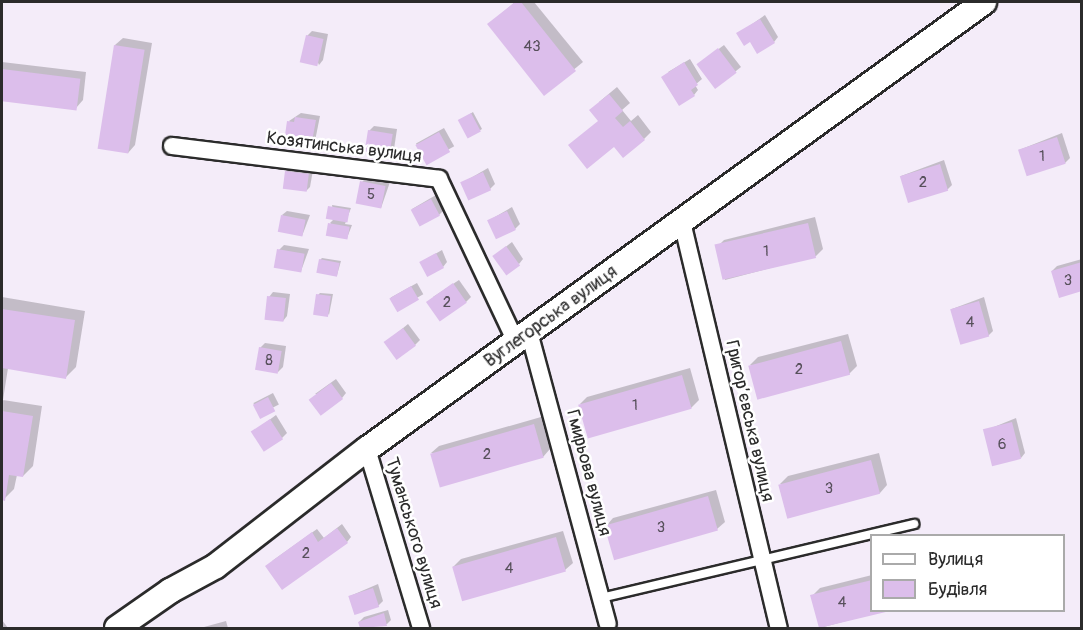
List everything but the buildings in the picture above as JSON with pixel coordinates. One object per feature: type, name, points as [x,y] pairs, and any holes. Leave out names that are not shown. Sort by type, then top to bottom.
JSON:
[{"type":"main road","name":"Вуглегорська вулиця","points":[[117,628],[171,591],[216,566],[367,449],[984,2]]},
{"type":"street","name":"Козятинська вулиця","points":[[172,146],[439,179],[523,337]]},
{"type":"street","name":"Григор’євська вулиця","points":[[682,222],[779,628]]},
{"type":"street","name":"Гмирьова вулиця","points":[[523,337],[608,624]]},
{"type":"street","name":"Туманського вулиця","points":[[367,449],[421,628]]},
{"type":"lane","points":[[873,534],[914,524]]},
{"type":"lane","points":[[601,598],[870,535]]}]
